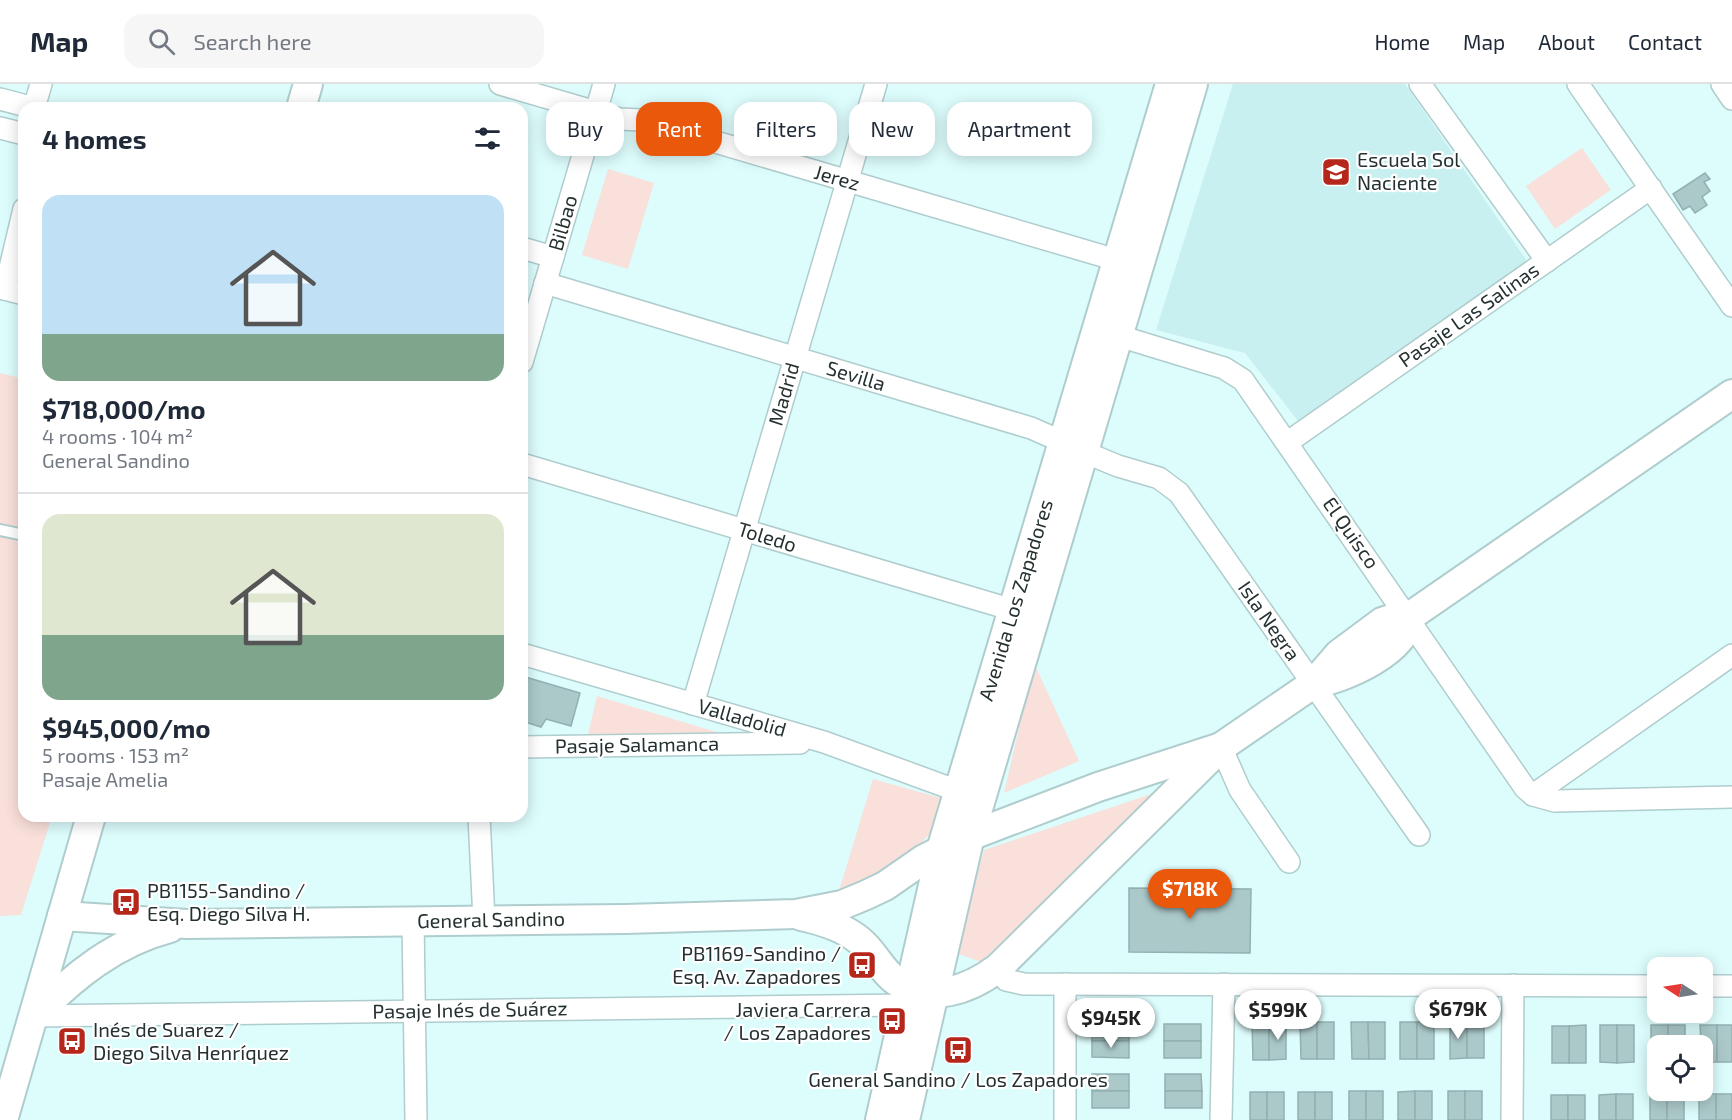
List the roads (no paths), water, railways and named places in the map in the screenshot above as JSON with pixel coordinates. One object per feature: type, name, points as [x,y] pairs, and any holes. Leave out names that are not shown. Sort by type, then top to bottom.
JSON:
[{"type":"main road","points":[[303,102],[308,84]]},
{"type":"main road","name":"Avenida Los Zapadores","points":[[905,1120],[916,995],[941,850],[1012,610],[1073,447],[1119,336],[1128,264],[1170,84]]},
{"type":"main road","name":"Avenida Los Zapadores","points":[[880,1120],[916,995],[970,836],[1073,447],[1128,264],[1193,84]]},
{"type":"main road","points":[[916,995],[964,989],[988,976],[1221,747],[1313,684],[1334,659],[1358,639],[1390,619],[1409,617],[1732,394]]},
{"type":"main road","name":"General Sandino","points":[[62,916],[187,924],[483,921],[796,914],[842,904],[867,895],[941,850],[970,836],[1098,787],[1221,747]]},
{"type":"main road","points":[[1152,769],[1169,799]]},
{"type":"main road","points":[[4,1109],[34,1016],[89,822]]},
{"type":"main road","name":"General Sandino","points":[[796,914],[831,924],[853,935],[877,956],[896,981],[916,995]]},
{"type":"main road","name":"General Sandino","points":[[34,1016],[67,984],[104,957],[144,937],[187,924]]},
{"type":"street","points":[[36,102],[40,84]]},
{"type":"street","name":"Jerez","points":[[500,84],[562,102]]},
{"type":"street","name":"Bilbao","points":[[599,102],[604,84]]},
{"type":"street","name":"Madrid","points":[[693,704],[876,84]]},
{"type":"street","points":[[1420,84],[1547,261]]},
{"type":"street","points":[[1578,84],[1732,306]]},
{"type":"street","points":[[1722,84],[1732,99]]},
{"type":"street","points":[[0,99],[18,104]]},
{"type":"street","name":"Jerez","points":[[624,119],[641,120],[1128,264]]},
{"type":"street","points":[[0,128],[18,132]]},
{"type":"street","name":"Bilbao","points":[[528,342],[583,156]]},
{"type":"street","name":"Pasaje Las Salinas","points":[[1288,442],[1651,188]]},
{"type":"street","points":[[10,291],[18,244]]},
{"type":"street","points":[[528,250],[553,257]]},
{"type":"street","name":"Sevilla","points":[[546,283],[1030,428],[1073,447]]},
{"type":"street","name":"El Quisco","points":[[1119,336],[1235,374],[1251,389],[1525,788],[1533,795]]},
{"type":"street","name":"Isla Negra","points":[[1073,447],[1118,466],[1160,477],[1173,487],[1419,835]]},
{"type":"street","name":"Toledo","points":[[528,466],[1012,610]]},
{"type":"street","points":[[1533,795],[1732,655]]},
{"type":"street","name":"Valladolid","points":[[528,656],[824,742],[958,791]]},
{"type":"street","name":"Pasaje Salamanca","points":[[528,747],[824,742]]},
{"type":"street","points":[[1221,747],[1240,790],[1289,862]]},
{"type":"street","points":[[1533,795],[1564,802],[1732,797]]},
{"type":"street","points":[[479,822],[483,921]]},
{"type":"street","points":[[413,921],[416,1120]]},
{"type":"street","points":[[988,976],[1015,983],[1065,984],[1647,986]]},
{"type":"street","points":[[1065,984],[1065,1120]]},
{"type":"street","points":[[1221,1120],[1224,984]]},
{"type":"street","points":[[1512,1120],[1513,985]]},
{"type":"street","points":[[1713,986],[1732,986]]},
{"type":"street","name":"Pasaje Inés de Suárez","points":[[34,1016],[414,1010],[916,995]]},
{"type":"lane","points":[[0,530],[18,534]]},
{"type":"place","name":"Escuela Sol Naciente","points":[[1336,172]]},
{"type":"place","name":"PB1155-Sandino / Esq. Diego Silva H.","points":[[126,902]]},
{"type":"place","name":"PB1169-Sandino / Esq. Av. Zapadores","points":[[862,965]]},
{"type":"place","name":"Javiera Carrera / Los Zapadores","points":[[892,1021]]},
{"type":"place","name":"Inés de Suarez / Diego Silva Henríquez","points":[[72,1041]]},
{"type":"place","name":"General Sandino / Los Zapadores","points":[[958,1050]]}]
